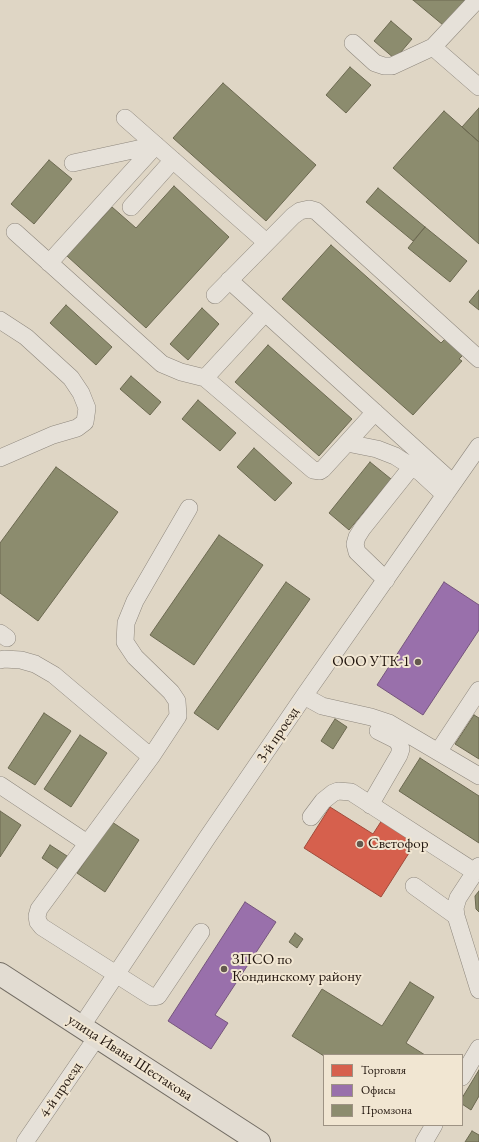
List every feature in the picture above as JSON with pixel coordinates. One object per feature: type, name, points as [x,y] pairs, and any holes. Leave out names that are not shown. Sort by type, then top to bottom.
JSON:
[{"type":"main road","name":"улица Ивана Шестакова","points":[[0,974],[259,1142]]},
{"type":"street","points":[[353,43],[375,63],[384,66],[392,66],[433,47],[477,0]]},
{"type":"street","points":[[433,47],[479,87]]},
{"type":"street","points":[[125,118],[266,242]]},
{"type":"street","points":[[73,163],[156,145]]},
{"type":"street","points":[[49,263],[156,145]]},
{"type":"street","points":[[131,207],[173,160]]},
{"type":"street","points":[[215,295],[293,216],[300,211],[309,209],[316,211],[479,359]]},
{"type":"street","points":[[15,232],[162,364],[181,372],[205,378],[313,470],[320,471],[323,469],[375,412]]},
{"type":"street","points":[[229,280],[375,412],[417,460],[449,489]]},
{"type":"street","points":[[205,378],[265,313]]},
{"type":"street","points":[[0,320],[26,337],[71,378],[81,393],[87,408],[85,422],[77,428],[53,435],[0,458]]},
{"type":"street","points":[[347,443],[382,450],[395,456],[417,460]]},
{"type":"street","name":"3-й проезд","points":[[89,1032],[116,974],[304,696],[479,446]]},
{"type":"street","points":[[386,580],[357,552],[355,544],[362,529],[417,460]]},
{"type":"street","points":[[189,508],[135,601],[126,623],[125,642],[134,657],[170,692],[177,701],[178,716],[152,756],[39,909],[37,916],[38,922],[42,927],[152,997],[158,996],[201,932]]},
{"type":"street","points":[[0,660],[21,660],[35,664],[54,675],[152,756]]},
{"type":"street","points":[[438,752],[479,690]]},
{"type":"street","points":[[304,696],[322,706],[370,717],[388,723],[479,776]]},
{"type":"street","points":[[339,710],[396,740],[401,749],[370,805]]},
{"type":"street","points":[[0,785],[87,843]]},
{"type":"street","points":[[311,817],[323,801],[338,791],[351,792],[477,869],[458,898],[455,908],[456,916],[479,990]]},
{"type":"street","points":[[414,886],[456,916]]},
{"type":"street","name":"4-й проезд","points":[[25,1142],[89,1032]]},
{"type":"street","points":[[463,1075],[479,1048]]},
{"type":"street","points":[[424,1142],[433,1126]]},
{"type":"building: Торговля","points":[[330,807],[373,834],[382,820],[416,842],[381,897],[304,848]]},
{"type":"building: Офисы","points":[[444,582],[479,605],[479,630],[423,715],[377,685]]},
{"type":"building: Офисы","name":"ЗПСО по Кондинскому району","points":[[245,902],[276,922],[215,1015],[228,1023],[211,1049],[168,1021]]},
{"type":"building: Промзона","points":[[413,0],[465,0],[443,25]]},
{"type":"building: Промзона","points":[[391,21],[412,39],[395,59],[374,41]]},
{"type":"building: Промзона","points":[[350,67],[371,85],[346,113],[326,95]]},
{"type":"building: Промзона","points":[[223,83],[316,165],[266,221],[173,138]]},
{"type":"building: Промзона","points":[[479,108],[479,142],[462,127]]},
{"type":"building: Промзона","points":[[444,111],[479,142],[479,244],[393,168]]},
{"type":"building: Промзона","points":[[49,160],[72,179],[34,224],[11,204]]},
{"type":"building: Промзона","points":[[174,186],[229,237],[146,328],[67,256],[112,207],[136,228]]},
{"type":"building: Промзона","points":[[378,188],[425,227],[413,241],[366,202]]},
{"type":"building: Промзона","points":[[425,227],[467,261],[450,282],[408,248]]},
{"type":"building: Промзона","points":[[331,245],[441,343],[446,338],[464,354],[459,359],[462,361],[413,415],[282,299]]},
{"type":"building: Промзона","points":[[479,290],[479,310],[469,302]]},
{"type":"building: Промзона","points":[[66,305],[112,347],[96,365],[50,323]]},
{"type":"building: Промзона","points":[[202,308],[219,324],[188,360],[170,344]]},
{"type":"building: Промзона","points":[[268,345],[352,419],[319,456],[235,382]]},
{"type":"building: Промзона","points":[[131,376],[161,402],[150,415],[120,389]]},
{"type":"building: Промзона","points":[[198,400],[236,433],[220,451],[182,419]]},
{"type":"building: Промзона","points":[[254,448],[292,483],[275,501],[237,467]]},
{"type":"building: Промзона","points":[[370,462],[391,479],[349,530],[329,513]]},
{"type":"building: Промзона","points":[[56,467],[118,512],[38,621],[0,593],[0,543]]},
{"type":"building: Промзона","points":[[219,535],[263,565],[194,665],[150,635]]},
{"type":"building: Промзона","points":[[286,582],[310,599],[218,730],[194,713]]},
{"type":"building: Промзона","points":[[44,713],[71,731],[35,785],[8,768]]},
{"type":"building: Промзона","points":[[474,715],[479,718],[479,759],[455,744]]},
{"type":"building: Промзона","points":[[335,719],[347,727],[333,749],[321,741]]},
{"type":"building: Промзона","points":[[80,735],[107,753],[71,807],[44,789]]},
{"type":"building: Промзона","points":[[420,758],[479,796],[479,843],[399,791]]},
{"type":"building: Промзона","points":[[0,811],[21,825],[0,857]]},
{"type":"building: Промзона","points":[[112,822],[139,840],[105,892],[77,873]]},
{"type":"building: Промзона","points":[[50,845],[67,856],[58,869],[42,858]]},
{"type":"building: Промзона","points":[[479,891],[479,912],[476,909],[475,896]]},
{"type":"building: Промзона","points":[[295,933],[303,939],[297,948],[289,942]]},
{"type":"building: Промзона","points":[[410,982],[434,997],[406,1043],[423,1054],[323,1054],[323,1055],[292,1036],[322,989],[382,1026]]},
{"type":"building: Промзона","points":[[479,1070],[479,1096],[471,1110],[463,1105],[463,1096]]},
{"type":"building: Промзона","points":[[472,1131],[479,1135],[479,1142],[465,1142]]},
{"type":"place","name":"ООО УТК-1","points":[[418,662]]},
{"type":"place","name":"Светофор","points":[[360,844]]},
{"type":"place","name":"ЗПСО по Кондинскому району","points":[[224,969]]}]
